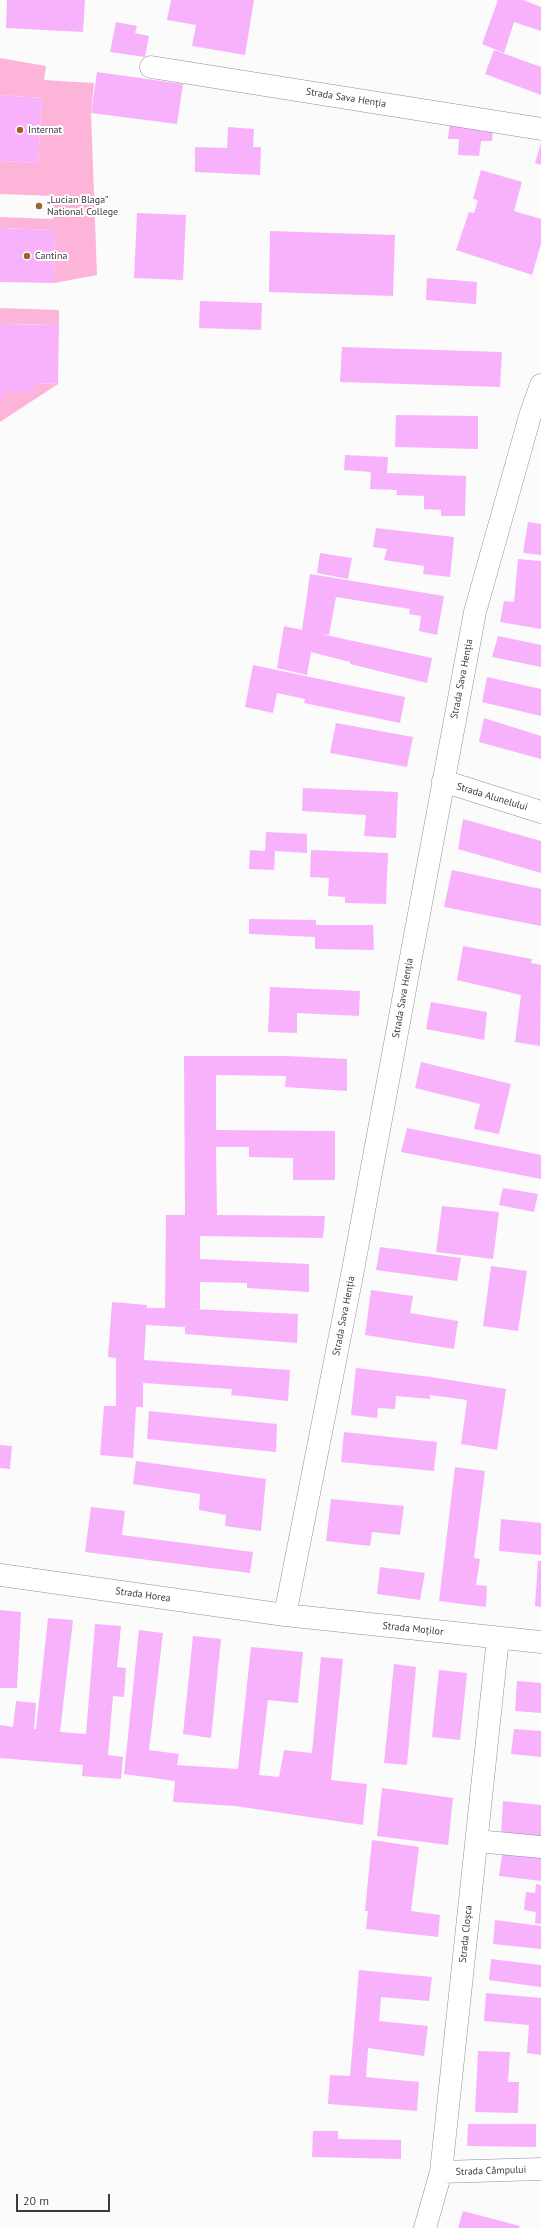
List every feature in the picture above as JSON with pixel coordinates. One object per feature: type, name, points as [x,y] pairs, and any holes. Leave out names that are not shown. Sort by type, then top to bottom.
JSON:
[{"type":"street","name":"Strada Sava Henția","points":[[151,67],[541,129]]},
{"type":"street","name":"Strada Sava Henția","points":[[285,1615],[353,1270],[475,612],[530,416],[541,385]]},
{"type":"street","name":"Strada Alunelului","points":[[443,781],[541,812]]},
{"type":"street","name":"Strada Horea","points":[[0,1575],[285,1615]]},
{"type":"street","name":"Strada Moților","points":[[285,1615],[541,1642]]},
{"type":"street","name":"Strada Cloșca","points":[[425,2228],[441,2172],[498,1638]]},
{"type":"street","points":[[476,1841],[541,1847]]},
{"type":"street","name":"Strada Câmpului","points":[[441,2172],[541,2169]]},
{"type":"shaded area","points":[[0,58],[46,66],[44,80],[94,83],[91,113],[97,275],[54,283],[55,230],[0,228],[0,217],[53,219],[54,196],[0,194],[0,161],[38,163],[42,98],[0,95]]},
{"type":"shaded area","points":[[0,308],[59,310],[59,325],[0,324]]},
{"type":"shaded area","points":[[35,383],[58,384],[0,422],[0,399],[5,399],[5,392],[35,392]]},
{"type":"building","points":[[7,0],[85,0],[83,32],[6,28]]},
{"type":"building","points":[[171,0],[254,0],[245,55],[192,46],[196,25],[167,20]]},
{"type":"building","points":[[498,0],[523,0],[541,7],[541,31],[514,22],[504,53],[482,44]]},
{"type":"building","points":[[116,22],[137,26],[135,33],[149,36],[145,57],[110,52]]},
{"type":"building","points":[[494,50],[541,67],[541,95],[485,74]]},
{"type":"building","points":[[97,72],[183,84],[177,124],[91,113]]},
{"type":"building","name":"Internat","points":[[0,95],[42,98],[38,163],[0,161]]},
{"type":"building","points":[[450,122],[493,129],[492,141],[481,141],[479,156],[458,155],[459,139],[448,139]]},
{"type":"building","points":[[228,127],[254,129],[253,147],[261,147],[260,175],[195,172],[195,147],[227,148]]},
{"type":"building","points":[[541,143],[541,165],[535,163]]},
{"type":"building","points":[[481,170],[522,182],[514,211],[541,219],[541,244],[532,275],[456,250],[469,212],[474,213],[478,200],[473,199]]},
{"type":"building","points":[[137,213],[186,215],[183,280],[134,278]]},
{"type":"building","name":"Cantina","points":[[0,228],[55,230],[54,283],[0,282]]},
{"type":"building","points":[[270,231],[395,235],[393,296],[269,292]]},
{"type":"building","points":[[427,278],[477,282],[476,304],[426,300]]},
{"type":"building","points":[[200,301],[262,303],[261,330],[199,328]]},
{"type":"building","points":[[0,324],[59,325],[58,384],[35,383],[35,392],[5,392],[5,399],[0,399]]},
{"type":"building","points":[[342,347],[502,352],[500,387],[340,382]]},
{"type":"building","points":[[396,415],[478,416],[478,449],[395,447]]},
{"type":"building","points":[[345,455],[388,457],[387,473],[466,476],[465,516],[441,516],[441,510],[424,509],[424,496],[396,495],[397,490],[370,489],[371,472],[344,470]]},
{"type":"building","points":[[528,522],[541,524],[541,555],[523,553]]},
{"type":"building","points":[[376,528],[454,537],[450,577],[423,574],[424,566],[384,560],[387,549],[373,547]]},
{"type":"building","points":[[320,553],[352,558],[348,579],[317,573]]},
{"type":"building","points":[[518,559],[541,561],[541,629],[500,622],[504,601],[514,602]]},
{"type":"building","points":[[310,574],[444,596],[437,635],[419,631],[421,616],[409,614],[410,609],[336,597],[329,635],[321,634],[432,658],[427,683],[350,664],[350,662],[311,652],[307,675],[277,668],[284,626],[302,630]]},
{"type":"building","points":[[498,636],[541,645],[541,667],[492,657]]},
{"type":"building","points":[[253,665],[405,697],[400,723],[304,703],[305,699],[277,693],[273,713],[245,707]]},
{"type":"building","points":[[487,677],[541,689],[541,716],[482,702]]},
{"type":"building","points":[[484,718],[541,736],[541,759],[479,742]]},
{"type":"building","points":[[336,723],[413,737],[407,767],[330,753]]},
{"type":"building","points":[[303,788],[398,792],[396,838],[364,836],[366,815],[302,811]]},
{"type":"building","points":[[463,819],[541,841],[541,873],[458,849]]},
{"type":"building","points":[[266,832],[307,834],[307,853],[275,851],[274,870],[249,869],[250,850],[265,851]]},
{"type":"building","points":[[311,850],[388,853],[386,904],[345,903],[345,897],[328,896],[329,878],[310,877]]},
{"type":"building","points":[[452,870],[541,889],[541,926],[444,907]]},
{"type":"building","points":[[249,919],[316,920],[316,925],[373,925],[374,950],[315,949],[315,937],[249,934]]},
{"type":"building","points":[[463,946],[532,959],[531,963],[541,965],[540,1046],[515,1042],[521,995],[457,980]]},
{"type":"building","points":[[270,987],[360,991],[359,1016],[297,1013],[297,1033],[268,1032]]},
{"type":"building","points":[[431,1002],[487,1012],[484,1040],[426,1029]]},
{"type":"building","points":[[184,1056],[287,1056],[347,1059],[347,1091],[285,1087],[286,1076],[216,1075],[216,1130],[335,1131],[335,1180],[293,1180],[293,1158],[249,1157],[249,1147],[216,1147],[217,1215],[325,1216],[323,1238],[200,1236],[200,1259],[309,1264],[309,1292],[247,1288],[247,1283],[200,1282],[200,1309],[193,1309],[298,1314],[297,1343],[185,1334],[185,1327],[146,1325],[144,1360],[290,1370],[288,1401],[231,1395],[232,1389],[143,1383],[143,1407],[136,1407],[133,1458],[100,1455],[104,1406],[116,1406],[116,1358],[108,1357],[112,1302],[147,1305],[147,1308],[165,1308],[166,1215],[185,1215]]},
{"type":"building","points":[[421,1062],[511,1084],[499,1134],[474,1129],[480,1104],[415,1088]]},
{"type":"building","points":[[407,1128],[541,1155],[541,1179],[401,1152]]},
{"type":"building","points":[[503,1188],[538,1194],[534,1212],[499,1205]]},
{"type":"building","points":[[442,1206],[499,1212],[493,1259],[436,1252]]},
{"type":"building","points":[[380,1247],[461,1258],[457,1281],[376,1270]]},
{"type":"building","points":[[491,1266],[527,1271],[518,1331],[483,1326]]},
{"type":"building","points":[[371,1290],[413,1296],[410,1313],[458,1321],[454,1349],[365,1335]]},
{"type":"building","points":[[356,1368],[431,1377],[506,1389],[497,1450],[461,1444],[467,1400],[430,1395],[430,1399],[396,1396],[395,1409],[378,1408],[377,1418],[351,1415]]},
{"type":"building","points":[[149,1411],[277,1424],[276,1452],[147,1439]]},
{"type":"building","points":[[344,1432],[437,1442],[434,1471],[341,1462]]},
{"type":"building","points":[[0,1445],[12,1446],[10,1469],[0,1468]]},
{"type":"building","points":[[136,1461],[266,1479],[261,1531],[225,1526],[226,1515],[199,1510],[200,1494],[133,1484]]},
{"type":"building","points":[[455,1467],[485,1471],[474,1558],[480,1559],[476,1585],[487,1586],[486,1607],[439,1601]]},
{"type":"building","points":[[331,1499],[404,1506],[400,1535],[372,1532],[370,1546],[326,1541]]},
{"type":"building","points":[[91,1507],[125,1511],[122,1535],[253,1552],[250,1573],[85,1552]]},
{"type":"building","points":[[501,1519],[541,1523],[541,1555],[499,1551]]},
{"type":"building","points":[[538,1561],[541,1561],[541,1607],[535,1606]]},
{"type":"building","points":[[380,1567],[425,1573],[420,1600],[377,1594]]},
{"type":"building","points":[[0,1610],[21,1612],[17,1688],[0,1688]]},
{"type":"building","points":[[48,1618],[73,1620],[60,1732],[86,1734],[95,1624],[121,1626],[117,1667],[126,1668],[124,1697],[113,1696],[108,1755],[123,1757],[121,1779],[82,1776],[83,1765],[0,1758],[0,1725],[13,1727],[16,1701],[36,1703],[34,1729],[36,1729]]},
{"type":"building","points":[[139,1630],[163,1633],[149,1750],[179,1754],[177,1765],[238,1769],[251,1647],[303,1652],[298,1703],[268,1700],[259,1775],[279,1777],[284,1750],[312,1753],[321,1657],[343,1659],[331,1780],[367,1784],[363,1825],[235,1806],[173,1802],[175,1781],[124,1774]]},
{"type":"building","points":[[193,1636],[221,1639],[211,1738],[183,1734]]},
{"type":"building","points":[[394,1664],[416,1667],[407,1765],[384,1763]]},
{"type":"building","points":[[439,1670],[467,1673],[460,1740],[432,1737]]},
{"type":"building","points":[[517,1681],[541,1683],[541,1713],[515,1711]]},
{"type":"building","points":[[514,1729],[541,1731],[541,1757],[511,1754]]},
{"type":"building","points":[[382,1788],[453,1798],[448,1845],[377,1836]]},
{"type":"building","points":[[503,1801],[541,1805],[541,1839],[501,1835]]},
{"type":"building","points":[[372,1840],[419,1847],[411,1911],[440,1915],[438,1937],[366,1929],[368,1911],[365,1911]]},
{"type":"building","points":[[503,1849],[541,1853],[541,1881],[499,1876]]},
{"type":"building","points":[[536,1884],[541,1885],[541,1924],[535,1923],[536,1912],[524,1910],[526,1892],[535,1893]]},
{"type":"building","points":[[495,1920],[541,1926],[541,1949],[493,1944]]},
{"type":"building","points":[[491,1959],[541,1965],[541,1987],[489,1980]]},
{"type":"building","points":[[359,1970],[432,1977],[429,2001],[381,1997],[379,2021],[428,2026],[424,2056],[368,2048],[366,2077],[419,2082],[417,2111],[328,2104],[330,2075],[350,2076]]},
{"type":"building","points":[[486,1993],[541,1998],[541,2055],[527,2053],[529,2025],[484,2021]]},
{"type":"building","points":[[478,2051],[510,2052],[508,2082],[519,2082],[518,2113],[475,2112]]},
{"type":"building","points":[[468,2124],[536,2124],[536,2147],[467,2146]]},
{"type":"building","points":[[313,2131],[338,2131],[338,2139],[401,2140],[401,2159],[312,2157]]},
{"type":"building","points":[[463,2211],[520,2226],[519,2228],[458,2228]]},
{"type":"place","name":"Internat","points":[[20,130]]},
{"type":"place","name":"„Lucian Blaga” National College","points":[[39,206]]},
{"type":"place","name":"Cantina","points":[[27,256]]}]
